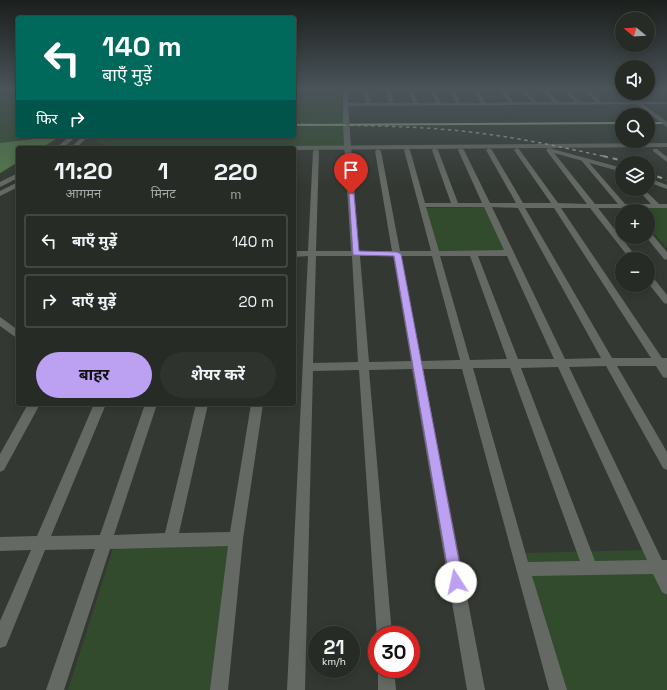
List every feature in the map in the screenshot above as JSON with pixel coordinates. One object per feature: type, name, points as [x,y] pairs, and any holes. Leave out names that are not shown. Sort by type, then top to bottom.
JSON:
[{"type":"street","points":[[346,122],[383,626]]},
{"type":"street","points":[[62,146],[72,138]]},
{"type":"street","points":[[75,146],[84,138]]},
{"type":"street","points":[[296,151],[348,148],[378,151],[549,150],[567,148],[667,145]]},
{"type":"street","points":[[296,148],[567,148],[667,150]]},
{"type":"street","points":[[567,148],[583,159],[622,204]]},
{"type":"street","points":[[407,150],[558,690]]},
{"type":"street","points":[[434,150],[455,205]]},
{"type":"street","points":[[461,150],[561,363],[662,567],[667,587]]},
{"type":"street","points":[[489,150],[667,464]]},
{"type":"street","points":[[517,150],[663,362],[667,374]]},
{"type":"street","points":[[549,150],[576,154],[615,163]]},
{"type":"street","points":[[549,150],[628,252]]},
{"type":"street","points":[[655,150],[667,160]]},
{"type":"street","points":[[296,690],[316,151]]},
{"type":"street","points":[[378,151],[476,690]]},
{"type":"street","points":[[583,159],[615,168]]},
{"type":"street","points":[[0,185],[16,176]]},
{"type":"street","points":[[655,177],[667,181]]},
{"type":"street","points":[[655,183],[667,187]]},
{"type":"street","points":[[0,194],[16,185]]},
{"type":"street","points":[[647,196],[657,206],[667,206]]},
{"type":"street","points":[[422,205],[556,205],[615,207]]},
{"type":"street","points":[[655,243],[667,257]]},
{"type":"street","points":[[473,253],[590,568]]},
{"type":"street","points":[[296,254],[510,253]]},
{"type":"street","points":[[655,286],[667,301]]},
{"type":"street","points":[[0,321],[16,333]]},
{"type":"street","points":[[307,367],[663,362]]},
{"type":"street","points":[[0,466],[33,406]]},
{"type":"street","points":[[0,640],[99,406]]},
{"type":"street","points":[[55,690],[150,406]]},
{"type":"street","points":[[170,540],[202,406]]},
{"type":"street","points":[[219,690],[236,539],[257,406]]},
{"type":"street","points":[[0,544],[236,539]]},
{"type":"street","points":[[523,569],[662,567]]},
{"type":"street","points":[[386,678],[387,690]]},
{"type":"green space","points":[[0,122],[16,122],[16,138],[58,138],[44,146],[16,146],[16,163],[0,174]]},
{"type":"green space","points":[[296,122],[344,122],[346,147],[120,146],[101,144],[94,138],[296,138]]},
{"type":"green space","points":[[44,138],[58,138],[44,146],[16,146],[16,163],[0,173],[0,143]]},
{"type":"green space","points":[[486,207],[505,250],[438,251],[425,208]]},
{"type":"green space","points":[[655,207],[667,207],[667,248],[655,235]]},
{"type":"green space","points":[[234,544],[213,690],[68,690],[113,548]]},
{"type":"green space","points":[[645,550],[667,598],[667,690],[564,690],[524,553]]},
{"type":"waterway","points":[[296,125],[615,123]]},
{"type":"waterway","points":[[655,123],[667,123]]},
{"type":"railway","points":[[296,124],[404,127],[470,132],[522,139],[607,157]]},
{"type":"railway","points":[[603,156],[615,159]]},
{"type":"railway","points":[[655,176],[667,180]]},
{"type":"route","points":[[351,194],[356,253],[397,254],[456,582]]}]
